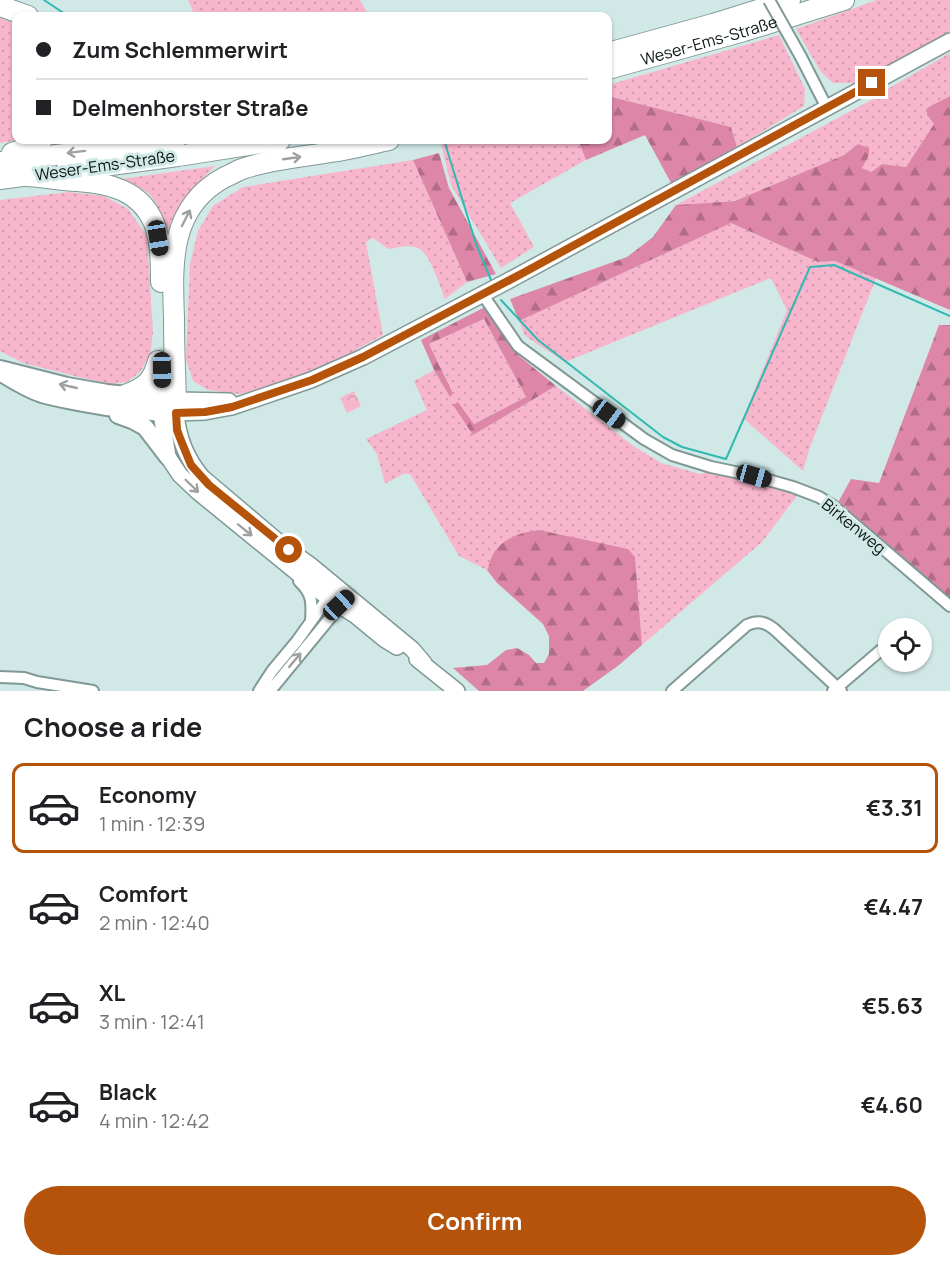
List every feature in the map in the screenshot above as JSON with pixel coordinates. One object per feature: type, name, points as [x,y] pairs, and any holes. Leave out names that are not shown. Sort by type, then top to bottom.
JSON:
[{"type":"highway","name":"Weser-Ems-Straße","points":[[612,51],[713,24],[790,0]]},
{"type":"highway","name":"Weser-Ems-Straße","points":[[612,68],[844,0]]},
{"type":"highway","points":[[0,6],[17,12]]},
{"type":"highway","points":[[0,157],[34,144]]},
{"type":"highway","name":"Weser-Ems-Straße","points":[[0,162],[144,144]]},
{"type":"highway","name":"Weser-Ems-Straße","points":[[0,179],[254,144]]},
{"type":"highway","points":[[169,406],[173,262],[178,235],[185,217],[194,204],[217,182],[240,169],[370,144]]},
{"type":"highway","points":[[26,176],[102,183],[115,187],[142,205],[153,222],[160,253],[162,356],[169,406]]},
{"type":"highway","points":[[118,402],[148,384],[162,356]]},
{"type":"main road","points":[[0,371],[67,386],[118,402],[169,406]]},
{"type":"main road","points":[[118,402],[120,416],[145,427],[168,457]]},
{"type":"street","points":[[769,0],[827,108]]},
{"type":"street","points":[[169,406],[250,400],[312,380],[353,361],[483,295],[950,41]]},
{"type":"street","name":"Birkenweg","points":[[483,295],[518,346],[644,439],[672,455],[793,487],[819,497],[832,505],[950,606]]},
{"type":"street","points":[[169,406],[168,457],[180,475],[296,572],[338,597],[412,649],[424,663],[457,691]]},
{"type":"street","points":[[169,406],[191,465],[281,544],[309,564],[338,597]]},
{"type":"street","points":[[296,572],[298,579],[307,588],[312,602],[311,621]]},
{"type":"street","points":[[259,691],[311,621],[338,597]]},
{"type":"street","points":[[270,691],[338,597]]},
{"type":"street","points":[[672,691],[753,622],[760,621],[768,625],[837,690],[878,653]]},
{"type":"street","points":[[251,691],[267,671],[272,671]]},
{"type":"street","points":[[0,677],[24,678],[36,687],[93,691]]},
{"type":"green space","points":[[188,0],[360,0],[367,12],[193,12]]},
{"type":"green space","points":[[877,0],[950,0],[950,33],[867,79],[855,83],[833,83],[821,72],[796,29]]},
{"type":"green space","points":[[0,18],[12,22],[12,141],[0,143]]},
{"type":"green space","points":[[779,35],[805,89],[804,106],[737,147],[731,127],[612,97],[612,84]]},
{"type":"green space","points":[[950,53],[950,96],[927,108],[927,115],[934,124],[906,167],[882,164],[871,172],[862,168],[869,155],[858,144],[844,155],[735,201],[676,205],[875,98]]},
{"type":"green space","points":[[950,96],[950,310],[835,261],[818,262],[731,223],[519,321],[510,299],[627,257],[653,237],[676,205],[735,201],[844,155],[858,144],[869,148],[869,155],[862,168],[871,172],[882,164],[906,167],[934,124],[927,115],[927,108]]},
{"type":"green space","points":[[612,97],[731,127],[737,147],[671,183],[645,135],[586,160],[580,144],[612,144]]},
{"type":"green space","points":[[441,144],[580,144],[586,160],[510,203],[534,247],[501,268],[451,185]]},
{"type":"green space","points":[[439,153],[449,188],[496,274],[467,282],[413,160]]},
{"type":"green space","points":[[413,160],[467,282],[445,299],[427,256],[422,251],[411,246],[388,249],[373,238],[366,242],[383,335],[310,375],[241,394],[208,390],[193,381],[186,359],[190,264],[198,231],[213,206],[243,187]]},
{"type":"green space","points":[[215,166],[187,196],[168,231],[159,208],[151,196],[141,188],[121,179]]},
{"type":"green space","points":[[69,192],[104,196],[128,209],[147,236],[153,333],[150,355],[140,372],[127,382],[111,384],[79,377],[23,363],[0,351],[0,200]]},
{"type":"green space","points":[[731,223],[818,262],[835,261],[876,278],[810,447],[803,471],[743,418],[787,310],[771,278],[565,362],[525,336],[519,321]]},
{"type":"green space","points":[[485,307],[494,316],[518,355],[556,386],[473,435],[453,405],[458,402],[474,424],[526,397],[484,319],[429,344],[453,393],[450,397],[434,370],[421,340]]},
{"type":"green space","points":[[484,319],[526,397],[474,424],[458,402],[473,435],[556,386],[632,445],[661,463],[700,474],[717,469],[799,493],[762,542],[642,645],[635,557],[628,550],[539,530],[521,534],[504,542],[495,551],[487,570],[459,556],[410,474],[403,474],[385,484],[377,454],[366,439],[427,410],[414,381],[434,370],[450,396],[453,392],[429,344]]},
{"type":"green space","points":[[939,325],[950,325],[950,599],[836,506],[851,479],[879,483]]},
{"type":"green space","points":[[354,391],[361,406],[347,413],[340,398]]},
{"type":"green space","points":[[539,530],[628,549],[635,557],[642,645],[583,691],[479,691],[453,668],[487,665],[506,650],[517,648],[529,655],[536,663],[544,663],[549,654],[549,636],[543,624],[497,583],[487,570],[494,553],[504,542],[521,534]]},
{"type":"waterway","points":[[44,0],[62,12]]},
{"type":"waterway","points":[[445,144],[476,244],[491,280]]},
{"type":"waterway","points":[[501,300],[538,340],[663,437],[682,447],[726,459],[810,267],[834,265],[950,316]]},
{"type":"route","points":[[289,550],[209,485],[191,465],[177,430],[176,413],[205,412],[232,407],[312,380],[363,357],[523,273],[872,83]]}]
